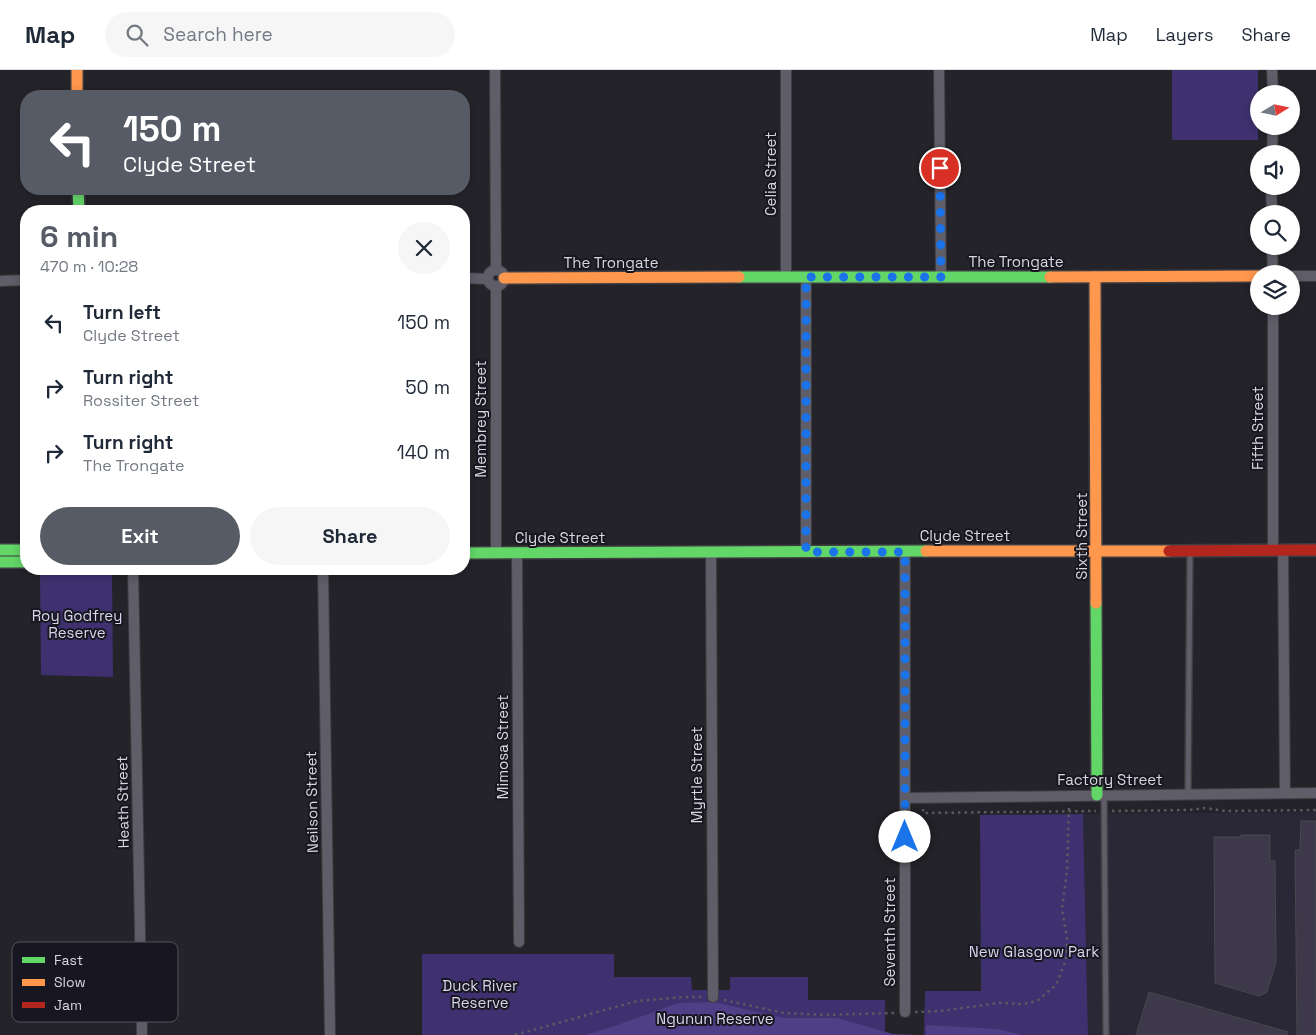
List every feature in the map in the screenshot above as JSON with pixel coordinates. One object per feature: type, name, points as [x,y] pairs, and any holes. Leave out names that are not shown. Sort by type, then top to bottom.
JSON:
[{"type":"street","points":[[77,70],[77,90]]},
{"type":"street","name":"Membrey Street","points":[[496,70],[496,553]]},
{"type":"street","name":"Celia Street","points":[[786,70],[786,277]]},
{"type":"street","points":[[939,70],[941,277]]},
{"type":"street","points":[[1272,70],[1273,85]]},
{"type":"street","name":"The Trongate","points":[[470,278],[1250,276]]},
{"type":"street","points":[[1300,276],[1316,276]]},
{"type":"street","points":[[806,277],[806,552]]},
{"type":"street","name":"Sixth Street","points":[[1095,277],[1101,795]]},
{"type":"street","points":[[0,281],[20,280]]},
{"type":"street","name":"Fifth Street","points":[[1273,315],[1285,793]]},
{"type":"street","points":[[0,550],[20,550]]},
{"type":"street","name":"Clyde Street","points":[[470,553],[1316,550]]},
{"type":"street","name":"Myrtle Street","points":[[711,552],[713,997]]},
{"type":"street","name":"Seventh Street","points":[[905,552],[905,1012]]},
{"type":"street","name":"Mimosa Street","points":[[517,553],[519,942]]},
{"type":"street","points":[[0,562],[20,562]]},
{"type":"street","name":"Heath Street","points":[[133,575],[140,942]]},
{"type":"street","name":"Neilson Street","points":[[323,575],[330,1035]]},
{"type":"street","name":"Factory Street","points":[[905,798],[1316,792]]},
{"type":"street","name":"Heath Street","points":[[142,1022],[142,1035]]},
{"type":"lane","points":[[1188,794],[1190,551]]},
{"type":"lane","points":[[1101,795],[1106,1035]]},
{"type":"path","points":[[515,1035],[637,1001],[685,997],[713,997],[784,1013],[824,1015],[940,1011],[999,1003],[1024,1004],[1037,1001],[1056,986],[1066,960],[1067,938],[1062,909],[1067,871],[1070,795]]},
{"type":"shaded area","points":[[1316,812],[1316,1035],[1088,1035],[1083,814]]},
{"type":"green space","points":[[1172,70],[1258,70],[1258,85],[1250,85],[1250,135],[1258,135],[1258,140],[1172,140]]},
{"type":"green space","name":"Roy Godfrey Reserve","points":[[40,575],[112,575],[113,677],[41,675]]},
{"type":"green space","name":"New Glasgow Park","points":[[1083,814],[1088,1035],[924,1035],[925,991],[981,991],[980,815]]},
{"type":"green space","name":"Duck River Reserve","points":[[422,954],[614,954],[614,977],[691,977],[692,990],[730,990],[730,977],[808,977],[808,1000],[885,1000],[885,1035],[422,1035]]},
{"type":"green space","name":"Ngunun Reserve","points":[[713,1002],[784,1018],[837,1018],[893,1034],[919,1035],[585,1035],[678,1003]]},
{"type":"green space","points":[[926,1025],[997,1029],[1023,1035],[926,1035]]},
{"type":"building","points":[[1301,821],[1316,821],[1316,1035],[1297,1035],[1295,850],[1300,850]]},
{"type":"building","points":[[1241,835],[1270,835],[1270,861],[1275,861],[1276,962],[1267,992],[1259,996],[1215,983],[1214,837],[1242,837]]},
{"type":"building","points":[[1149,992],[1288,1032],[1287,1035],[1136,1035]]},
{"type":"traffic: fast","points":[[78,195],[79,205]]},
{"type":"traffic: fast","points":[[739,277],[1050,277]]},
{"type":"traffic: fast","points":[[0,550],[20,550]]},
{"type":"traffic: fast","points":[[470,553],[926,551]]},
{"type":"traffic: fast","points":[[0,562],[20,562]]},
{"type":"traffic: fast","points":[[1096,603],[1097,795]]},
{"type":"traffic: slow","points":[[77,70],[77,90]]},
{"type":"traffic: slow","points":[[1050,277],[1250,276]]},
{"type":"traffic: slow","points":[[504,278],[739,277]]},
{"type":"traffic: slow","points":[[1095,277],[1096,603]]},
{"type":"traffic: slow","points":[[926,551],[1169,551]]},
{"type":"traffic: jam","points":[[1169,551],[1316,550]]},
{"type":"route","points":[[905,837],[905,552],[806,552],[806,277],[941,277],[940,168]]}]
